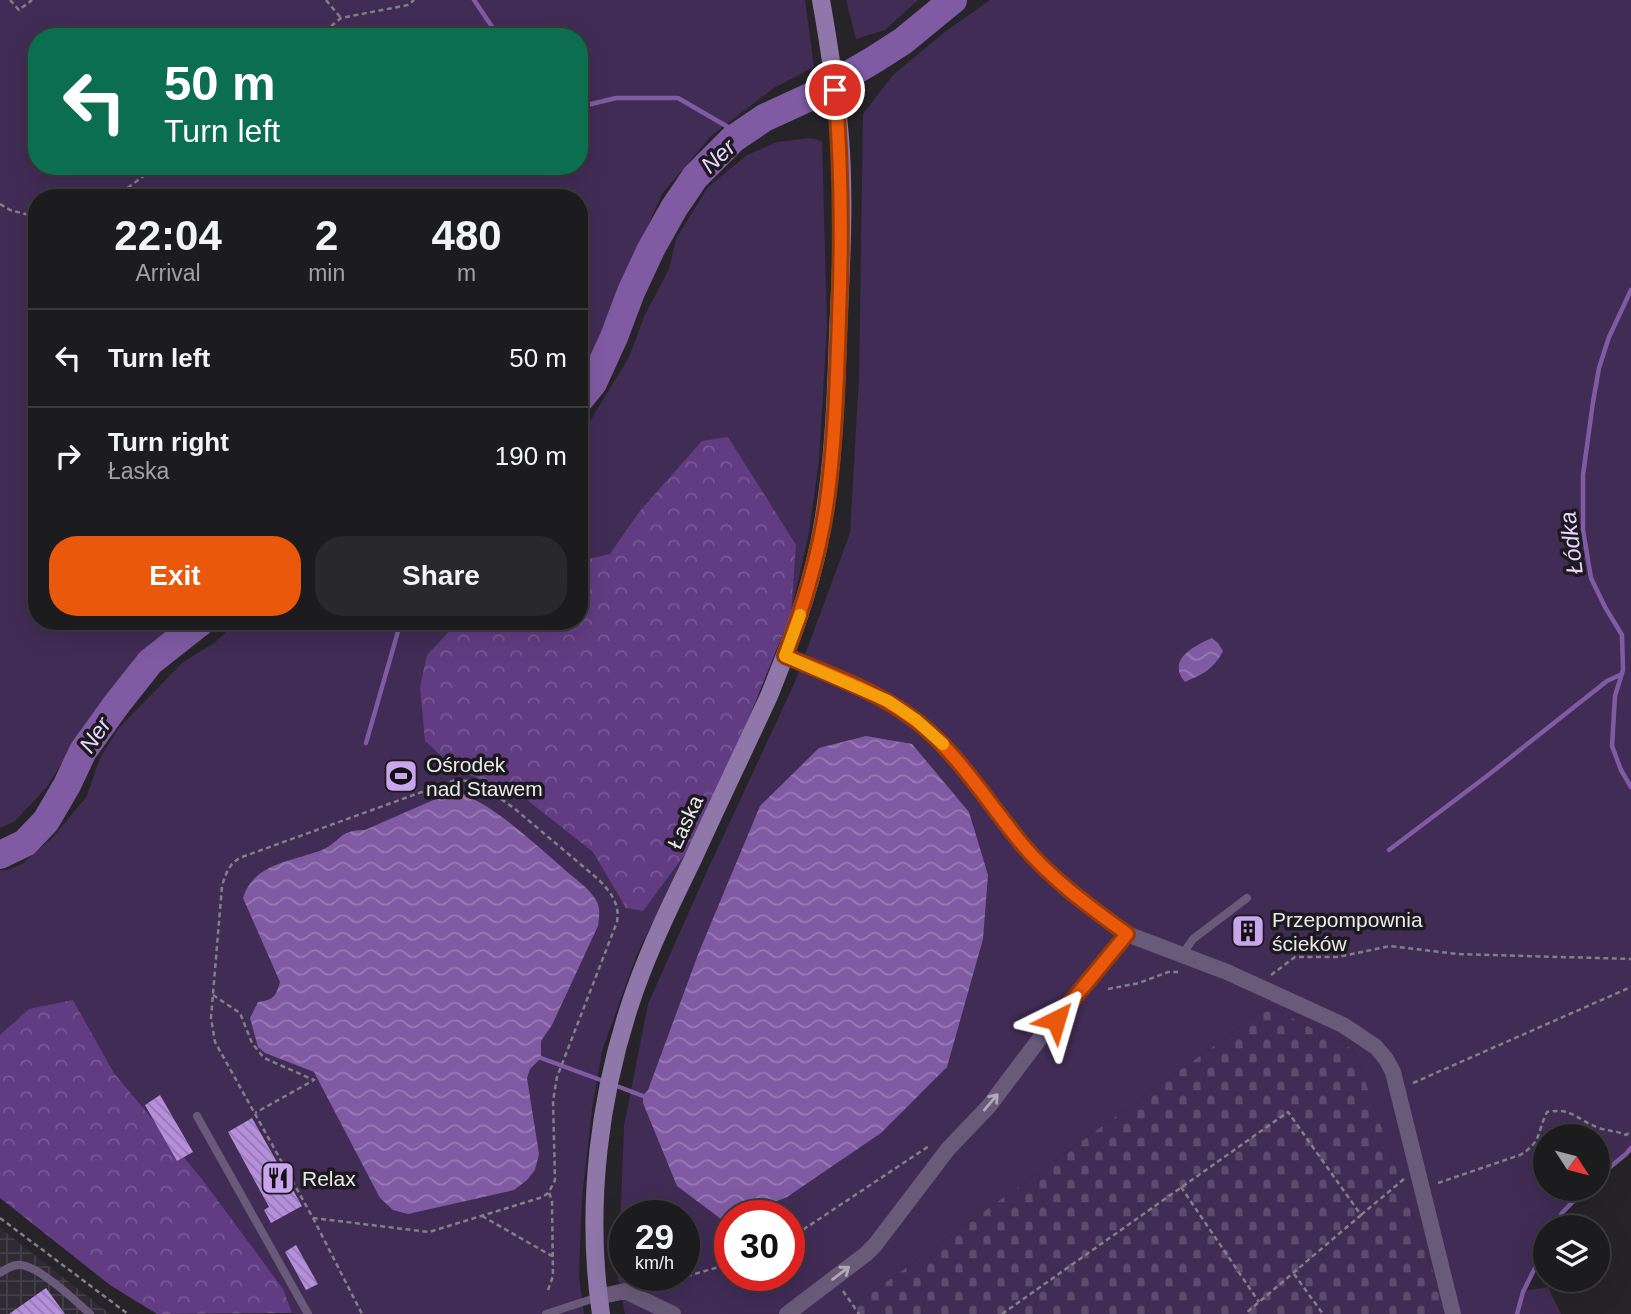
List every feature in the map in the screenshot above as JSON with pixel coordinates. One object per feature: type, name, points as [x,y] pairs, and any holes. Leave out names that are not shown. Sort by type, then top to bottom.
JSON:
[{"type":"main road","name":"Łaska","points":[[603,1302],[595,1244],[597,1164],[605,1107],[628,1012],[656,937],[769,696],[807,592],[823,525],[838,353],[842,222],[840,139],[829,43],[821,0]]},
{"type":"street","points":[[785,656],[888,701],[916,720],[952,754],[995,811],[1049,873],[1127,934],[1227,972],[1305,1007],[1352,1030],[1376,1047],[1393,1072],[1453,1314]]},
{"type":"street","points":[[787,1314],[875,1245],[948,1149],[989,1105],[1127,934]]},
{"type":"street","points":[[603,1302],[625,1291],[670,1313]]},
{"type":"lane","points":[[1182,955],[1193,939],[1247,898]]},
{"type":"lane","points":[[197,1116],[308,1314]]},
{"type":"lane","points":[[0,1273],[11,1266],[22,1265],[47,1278],[90,1314]]},
{"type":"lane","points":[[546,1314],[603,1302]]},
{"type":"path","points":[[10,0],[19,9],[32,0]]},
{"type":"path","points":[[326,0],[341,18]]},
{"type":"path","points":[[329,28],[341,18],[408,5],[414,0]]},
{"type":"path","points":[[126,189],[144,175]]},
{"type":"path","points":[[0,204],[28,215]]},
{"type":"path","points":[[313,1218],[429,1232],[543,1197],[555,1180],[552,1101],[557,1077],[617,922],[618,905],[598,879],[515,809],[489,790],[468,781],[455,780],[435,786],[235,860],[229,866],[222,886],[211,1018],[215,1042],[313,1218],[362,1314]]},
{"type":"path","points":[[1267,978],[1295,957],[1338,957],[1390,946],[1457,954],[1631,959]]},
{"type":"path","points":[[1108,989],[1139,983],[1168,972],[1180,972]]},
{"type":"path","points":[[1397,1091],[1631,987]]},
{"type":"path","points":[[213,996],[240,1013],[252,1043],[264,1058],[314,1080],[255,1114]]},
{"type":"path","points":[[1422,1188],[1520,1155],[1536,1142],[1547,1112],[1561,1109],[1598,1128],[1626,1135],[1631,1131]]},
{"type":"path","points":[[1002,1314],[1288,1112],[1361,1215]]},
{"type":"path","points":[[805,1228],[936,1141]]},
{"type":"path","points":[[1245,1314],[1416,1170]]},
{"type":"path","points":[[1181,1187],[1259,1302]]},
{"type":"path","points":[[548,1290],[553,1276],[552,1201],[549,1192]]},
{"type":"path","points":[[481,1216],[552,1256]]},
{"type":"path","points":[[0,1218],[128,1314]]},
{"type":"path","points":[[1293,1274],[1323,1314]]},
{"type":"path","points":[[834,1278],[859,1314]]},
{"type":"shaded area","points":[[0,1228],[110,1314],[0,1314]]},
{"type":"green space","points":[[0,0],[805,0],[814,67],[774,88],[711,136],[662,194],[613,304],[598,350],[588,366],[588,189],[28,189],[28,630],[170,630],[101,702],[46,788],[15,821],[0,828]]},
{"type":"green space","points":[[846,0],[918,0],[885,30],[856,39]]},
{"type":"green space","points":[[990,0],[1631,0],[1631,1148],[1610,1167],[1610,1124],[1533,1124],[1533,1201],[1574,1201],[1561,1215],[1533,1215],[1533,1273],[1524,1291],[1550,1292],[1561,1314],[1448,1314],[1354,1050],[1269,1006],[842,1314],[625,1314],[621,1291],[700,1291],[700,1200],[621,1200],[624,1126],[648,1004],[795,682],[850,533],[859,378],[863,114],[893,75],[946,31]]},
{"type":"green space","name":"Ośrodek nad Stawem","points":[[810,138],[822,141],[827,325],[819,461],[809,532],[791,614],[691,846],[637,954],[602,1051],[582,1198],[579,1276],[584,1314],[293,1314],[249,1243],[202,1179],[114,1073],[73,1000],[0,1035],[0,870],[22,864],[54,836],[87,796],[100,758],[118,729],[183,662],[214,643],[229,630],[588,630],[588,422],[629,357],[644,317],[669,269],[676,239],[708,187],[747,155],[777,142]]},
{"type":"green space","points":[[728,437],[796,545],[791,614],[742,735],[691,846],[643,911],[626,908],[593,852],[517,792],[458,771],[425,741],[420,687],[427,655],[451,630],[588,630],[588,559],[610,554],[639,512],[702,441]]},
{"type":"green space","points":[[73,1000],[114,1073],[202,1179],[283,1289],[292,1313],[157,1314],[110,1285],[0,1198],[0,1035],[29,1009]]},
{"type":"green space","points":[[1269,1006],[1354,1050],[1448,1314],[842,1314]]},
{"type":"water","points":[[1212,638],[1223,651],[1220,657],[1207,670],[1185,682],[1180,674],[1180,661],[1191,650]]},
{"type":"water","points":[[866,736],[912,744],[969,812],[988,875],[983,939],[947,1067],[881,1133],[787,1197],[780,1200],[714,1200],[714,1214],[700,1203],[700,1200],[696,1200],[677,1186],[643,1103],[643,1096],[648,1090],[699,952],[760,806],[819,748]]},
{"type":"water","points":[[461,793],[502,817],[586,888],[599,906],[598,926],[552,1025],[541,1041],[541,1058],[530,1069],[527,1078],[539,1154],[535,1170],[514,1190],[408,1214],[393,1210],[380,1198],[314,1072],[265,1053],[258,1047],[250,1018],[258,1002],[274,996],[280,982],[243,898],[254,879],[270,868],[324,849],[346,833],[365,830],[447,794]]},
{"type":"building","name":"Przepompownia ścieków","points":[[1249,921],[1258,933],[1246,942],[1237,930]]},
{"type":"building","points":[[160,1095],[193,1152],[177,1161],[145,1105]]},
{"type":"building","points":[[252,1118],[302,1206],[271,1223],[264,1210],[269,1207],[228,1132]]},
{"type":"building","points":[[296,1245],[318,1284],[306,1290],[285,1252]]},
{"type":"building","points":[[46,1288],[65,1314],[9,1314]]},
{"type":"waterway","points":[[474,0],[493,28]]},
{"type":"waterway","name":"Ner","points":[[588,389],[614,337],[651,249],[695,177],[733,139],[764,118],[814,95],[875,59],[903,41],[953,0]]},
{"type":"waterway","points":[[588,105],[616,98],[678,98],[740,134]]},
{"type":"waterway","name":"Łódka","points":[[1631,290],[1609,337],[1599,368],[1583,475],[1583,530],[1591,578],[1622,635],[1623,670],[1615,696],[1612,746],[1631,787]]},
{"type":"waterway","name":"Ner","points":[[0,855],[25,843],[46,821],[83,751],[116,705],[150,662],[191,630]]},
{"type":"waterway","points":[[366,743],[398,630]]},
{"type":"waterway","points":[[1389,850],[1607,681],[1622,674]]},
{"type":"waterway","points":[[541,1058],[606,1082]]},
{"type":"waterway","points":[[614,1085],[643,1096]]},
{"type":"waterway","name":"Łódka","points":[[1610,1167],[1631,1148]]},
{"type":"waterway","name":"Łódka","points":[[1561,1215],[1574,1201]]},
{"type":"waterway","name":"Łódka","points":[[1517,1314],[1523,1292],[1533,1272]]},
{"type":"slow traffic","points":[[800,615],[785,656],[888,701],[916,720],[943,744]]},
{"type":"place","name":"Ośrodek nad Stawem","points":[[401,776]]},
{"type":"place","name":"Przepompownia ścieków","points":[[1248,931]]},
{"type":"place","name":"Relax","points":[[278,1178]]},
{"type":"route","points":[[835,90],[840,139],[842,222],[838,353],[830,465],[818,546],[800,616],[785,656],[888,701],[916,720],[952,754],[995,811],[1049,873],[1127,934],[1056,1020]]}]
